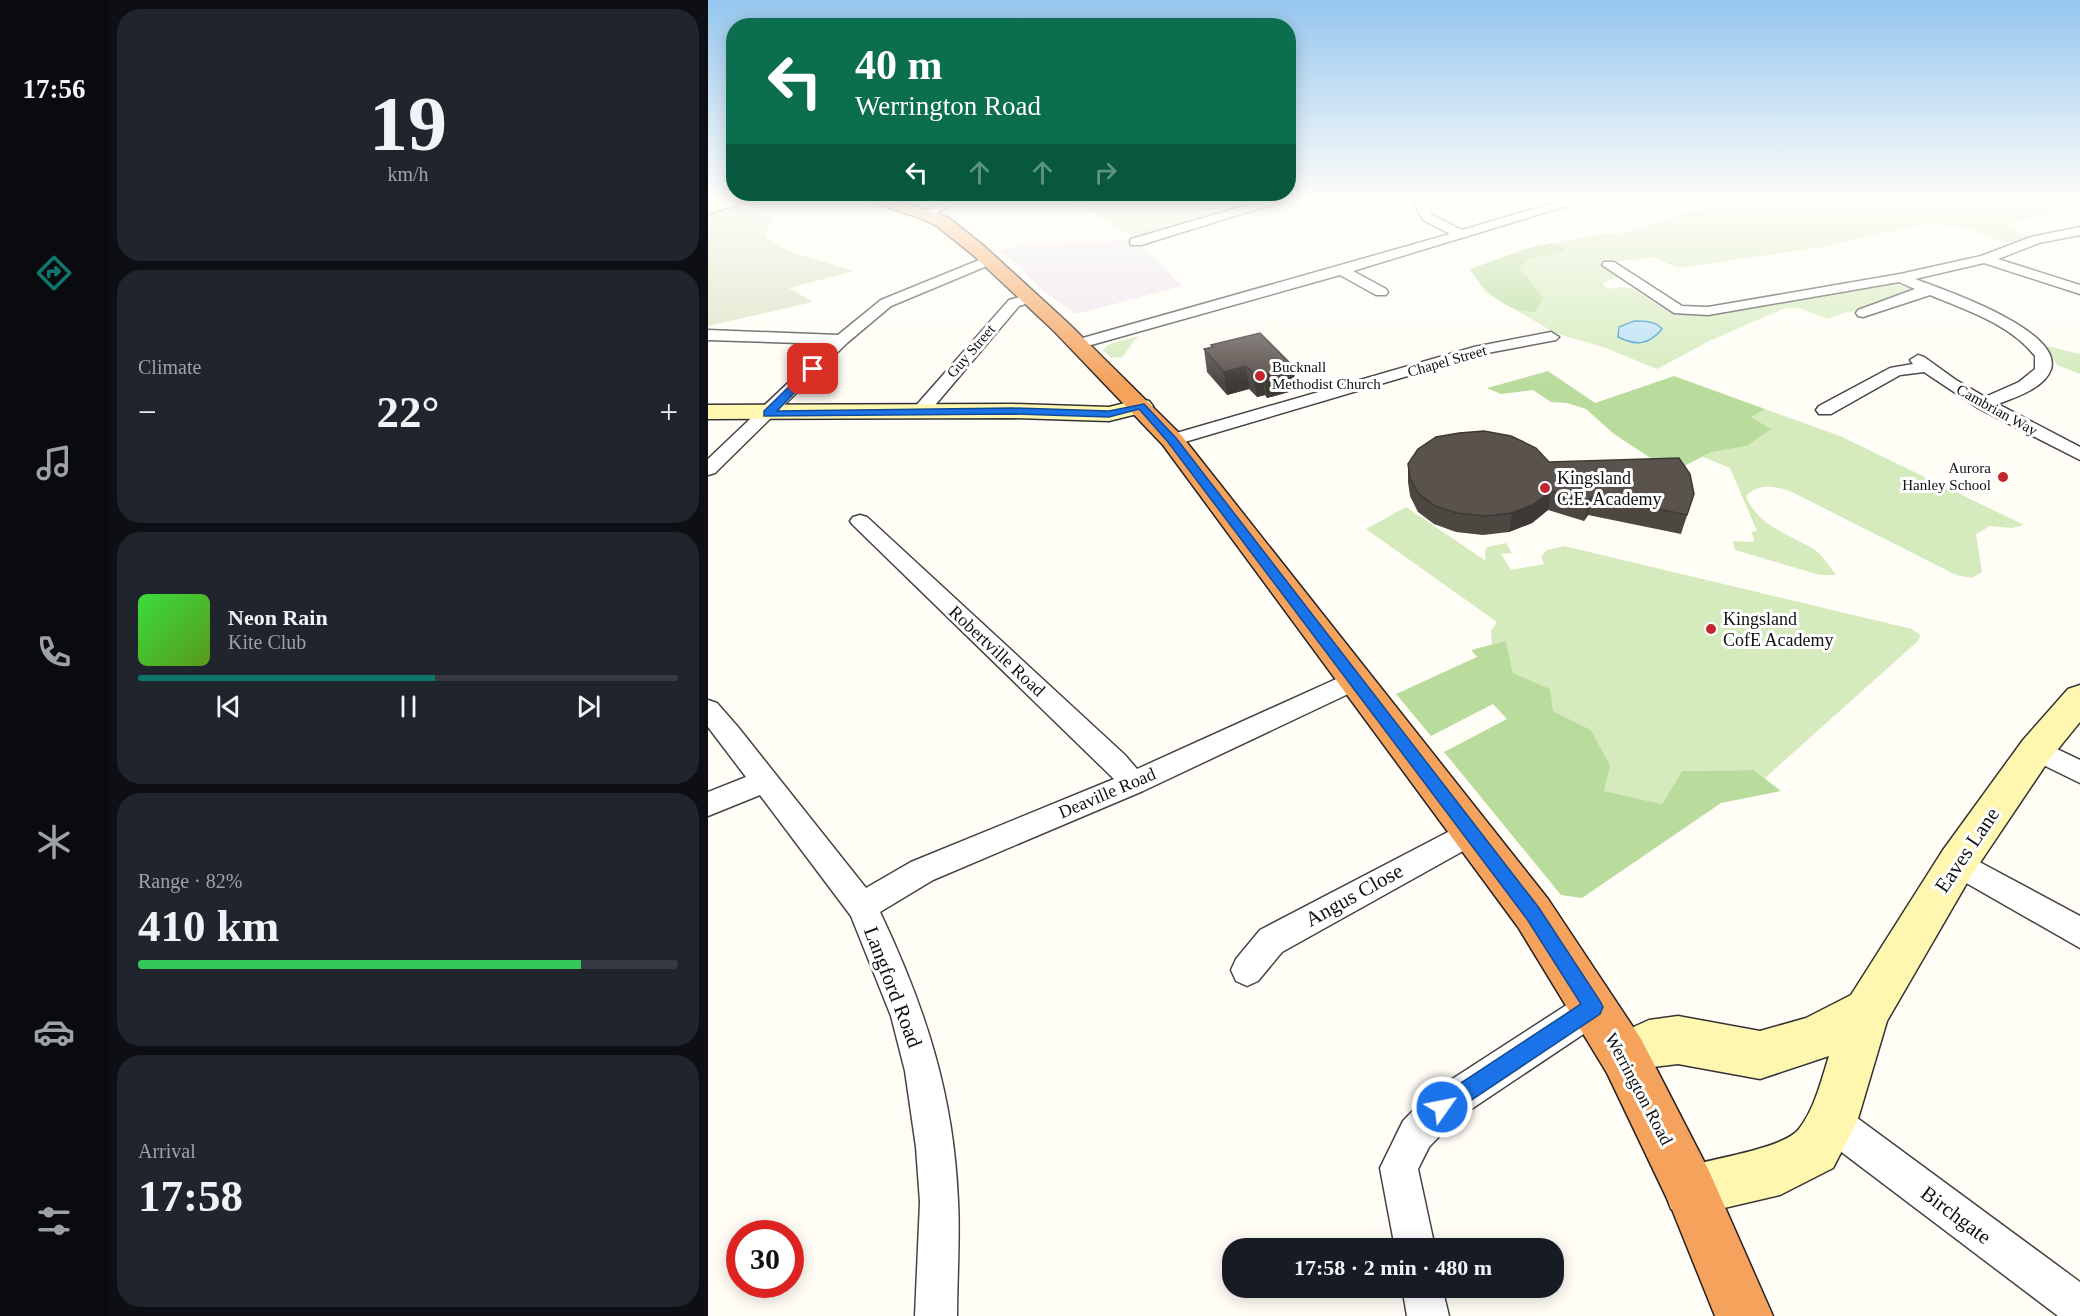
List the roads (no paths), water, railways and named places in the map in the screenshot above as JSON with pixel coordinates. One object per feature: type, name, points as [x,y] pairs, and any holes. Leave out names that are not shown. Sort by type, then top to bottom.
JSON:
[{"type":"highway","name":"Werrington Road","points":[[989,260],[1078,344],[1172,440],[1533,913],[1624,1056],[1690,1190],[1744,1316]]},
{"type":"street","points":[[708,469],[768,414],[842,340],[886,303],[988,260]]},
{"type":"street","points":[[1078,344],[1373,260]]},
{"type":"street","points":[[1609,265],[1670,305],[1690,312],[1900,278],[1979,260]]},
{"type":"street","points":[[1989,260],[2080,290]]},
{"type":"street","points":[[1342,270],[1381,292]]},
{"type":"street","points":[[1900,278],[2005,322],[2039,348],[2044,363],[2043,369],[2032,380],[1984,404]]},
{"type":"street","points":[[1611,285],[1633,281]]},
{"type":"street","points":[[1863,313],[1928,289]]},
{"type":"street","name":"Guy Street","points":[[919,413],[1014,303],[1029,298]]},
{"type":"street","points":[[708,335],[842,340]]},
{"type":"street","name":"Chapel Street","points":[[1172,440],[1480,350],[1551,337]]},
{"type":"street","name":"Cambrian Way","points":[[1826,410],[1896,371],[1922,364],[1984,404],[2080,454]]},
{"type":"street","points":[[708,412],[768,414],[1013,411],[1109,414],[1141,406]]},
{"type":"street","name":"Robertville Road","points":[[860,521],[1116,763],[1132,783]]},
{"type":"street","name":"Deaville Road","points":[[862,906],[922,871],[1132,783],[1354,681]]},
{"type":"street","name":"Eaves Lane","points":[[1690,1190],[1780,1169],[1815,1150],[1832,1122],[1868,1011],[1957,862],[2036,750],[2080,698]]},
{"type":"street","name":"Langford Road","points":[[708,710],[862,906],[908,1016],[923,1071],[935,1147],[939,1202],[936,1316]]},
{"type":"street","points":[[2036,750],[2080,772]]},
{"type":"street","points":[[708,804],[765,781]]},
{"type":"street","name":"Angus Close","points":[[1247,970],[1271,940],[1471,832]]},
{"type":"street","points":[[1957,862],[2080,933]]},
{"type":"street","points":[[1413,1238],[1399,1168],[1416,1134],[1442,1107],[1594,1007]]},
{"type":"street","points":[[1624,1056],[1648,1044],[1678,1040],[1760,1055],[1814,1040],[1868,1011]]},
{"type":"street","name":"Birchgate","points":[[1832,1122],[2080,1307]]},
{"type":"street","points":[[1424,1298],[1428,1316]]},
{"type":"water","points":[[1634,321],[1653,323],[1662,329],[1652,338],[1642,342],[1631,342],[1618,337],[1619,327]]},
{"type":"place","name":"Bucknall Methodist Church","points":[[1260,376]]},
{"type":"place","name":"Aurora Hanley School","points":[[2003,477]]},
{"type":"place","name":"Kingsland C.E. Academy","points":[[1545,488]]},
{"type":"place","name":"Kingsland CofE Academy","points":[[1711,629]]}]
